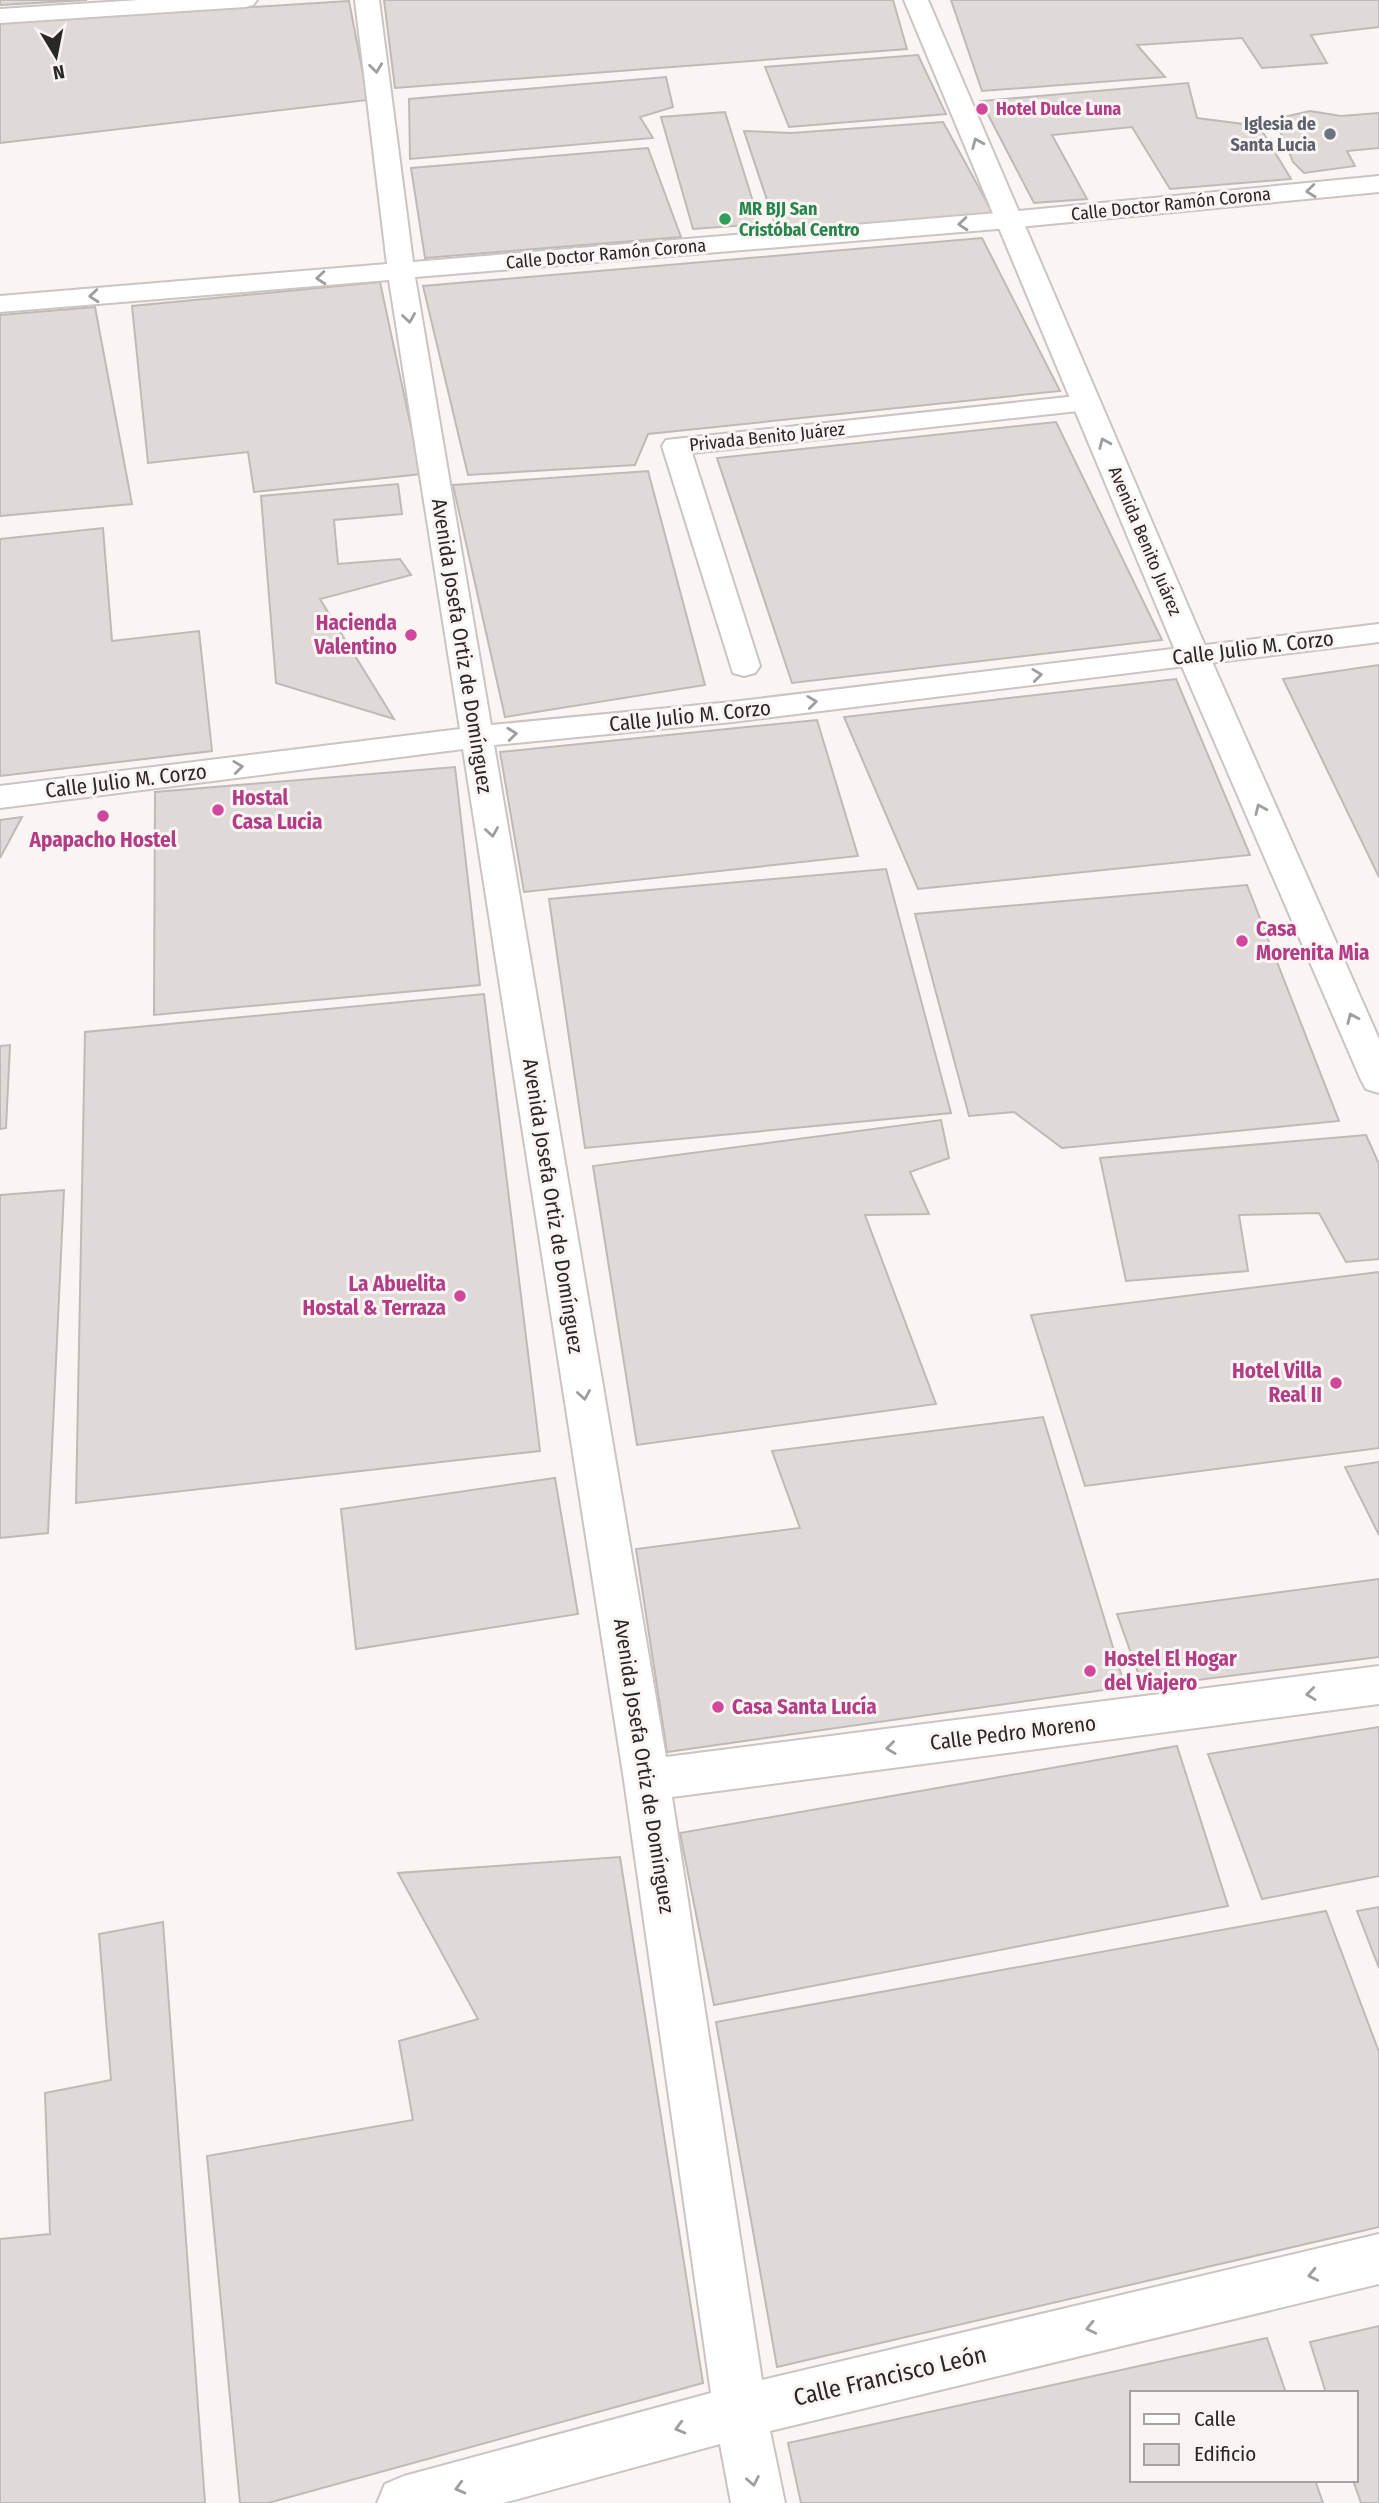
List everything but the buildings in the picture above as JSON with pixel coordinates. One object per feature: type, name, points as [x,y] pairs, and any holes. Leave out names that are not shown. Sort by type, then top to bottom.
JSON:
[{"type":"street","points":[[0,16],[245,0]]},
{"type":"street","name":"Avenida Josefa Ortiz de Domínguez","points":[[367,0],[401,271],[647,1780],[740,2412],[758,2503]]},
{"type":"street","name":"Avenida Benito Juárez","points":[[916,0],[1193,656],[1379,1080]]},
{"type":"street","name":"Calle Doctor Ramón Corona","points":[[0,304],[1009,220],[1379,184]]},
{"type":"street","name":"Privada Benito Juárez","points":[[744,667],[676,446],[1087,403]]},
{"type":"street","name":"Calle Julio M. Corzo","points":[[0,797],[476,737],[732,712],[1379,633]]},
{"type":"street","name":"Calle Pedro Moreno","points":[[647,1780],[1379,1685]]},
{"type":"street","name":"Calle Francisco León","points":[[404,2503],[740,2412],[1379,2259]]},
{"type":"place","name":"Hotel Dulce Luna","points":[[982,109]]},
{"type":"place","name":"Iglesia de Santa Lucia","points":[[1330,134]]},
{"type":"place","name":"MR BJJ San Cristóbal Centro","points":[[725,219]]},
{"type":"place","name":"Hacienda Valentino","points":[[411,635]]},
{"type":"place","name":"Hostal Casa Lucia","points":[[218,810]]},
{"type":"place","name":"Apapacho Hostel","points":[[103,816]]},
{"type":"place","name":"Casa Morenita Mia","points":[[1242,941]]},
{"type":"place","name":"La Abuelita Hostal & Terraza","points":[[460,1296]]},
{"type":"place","name":"Hotel Villa Real II","points":[[1336,1383]]},
{"type":"place","name":"Hostel El Hogar del Viajero","points":[[1090,1671]]},
{"type":"place","name":"Casa Santa Lucía","points":[[718,1707]]}]
